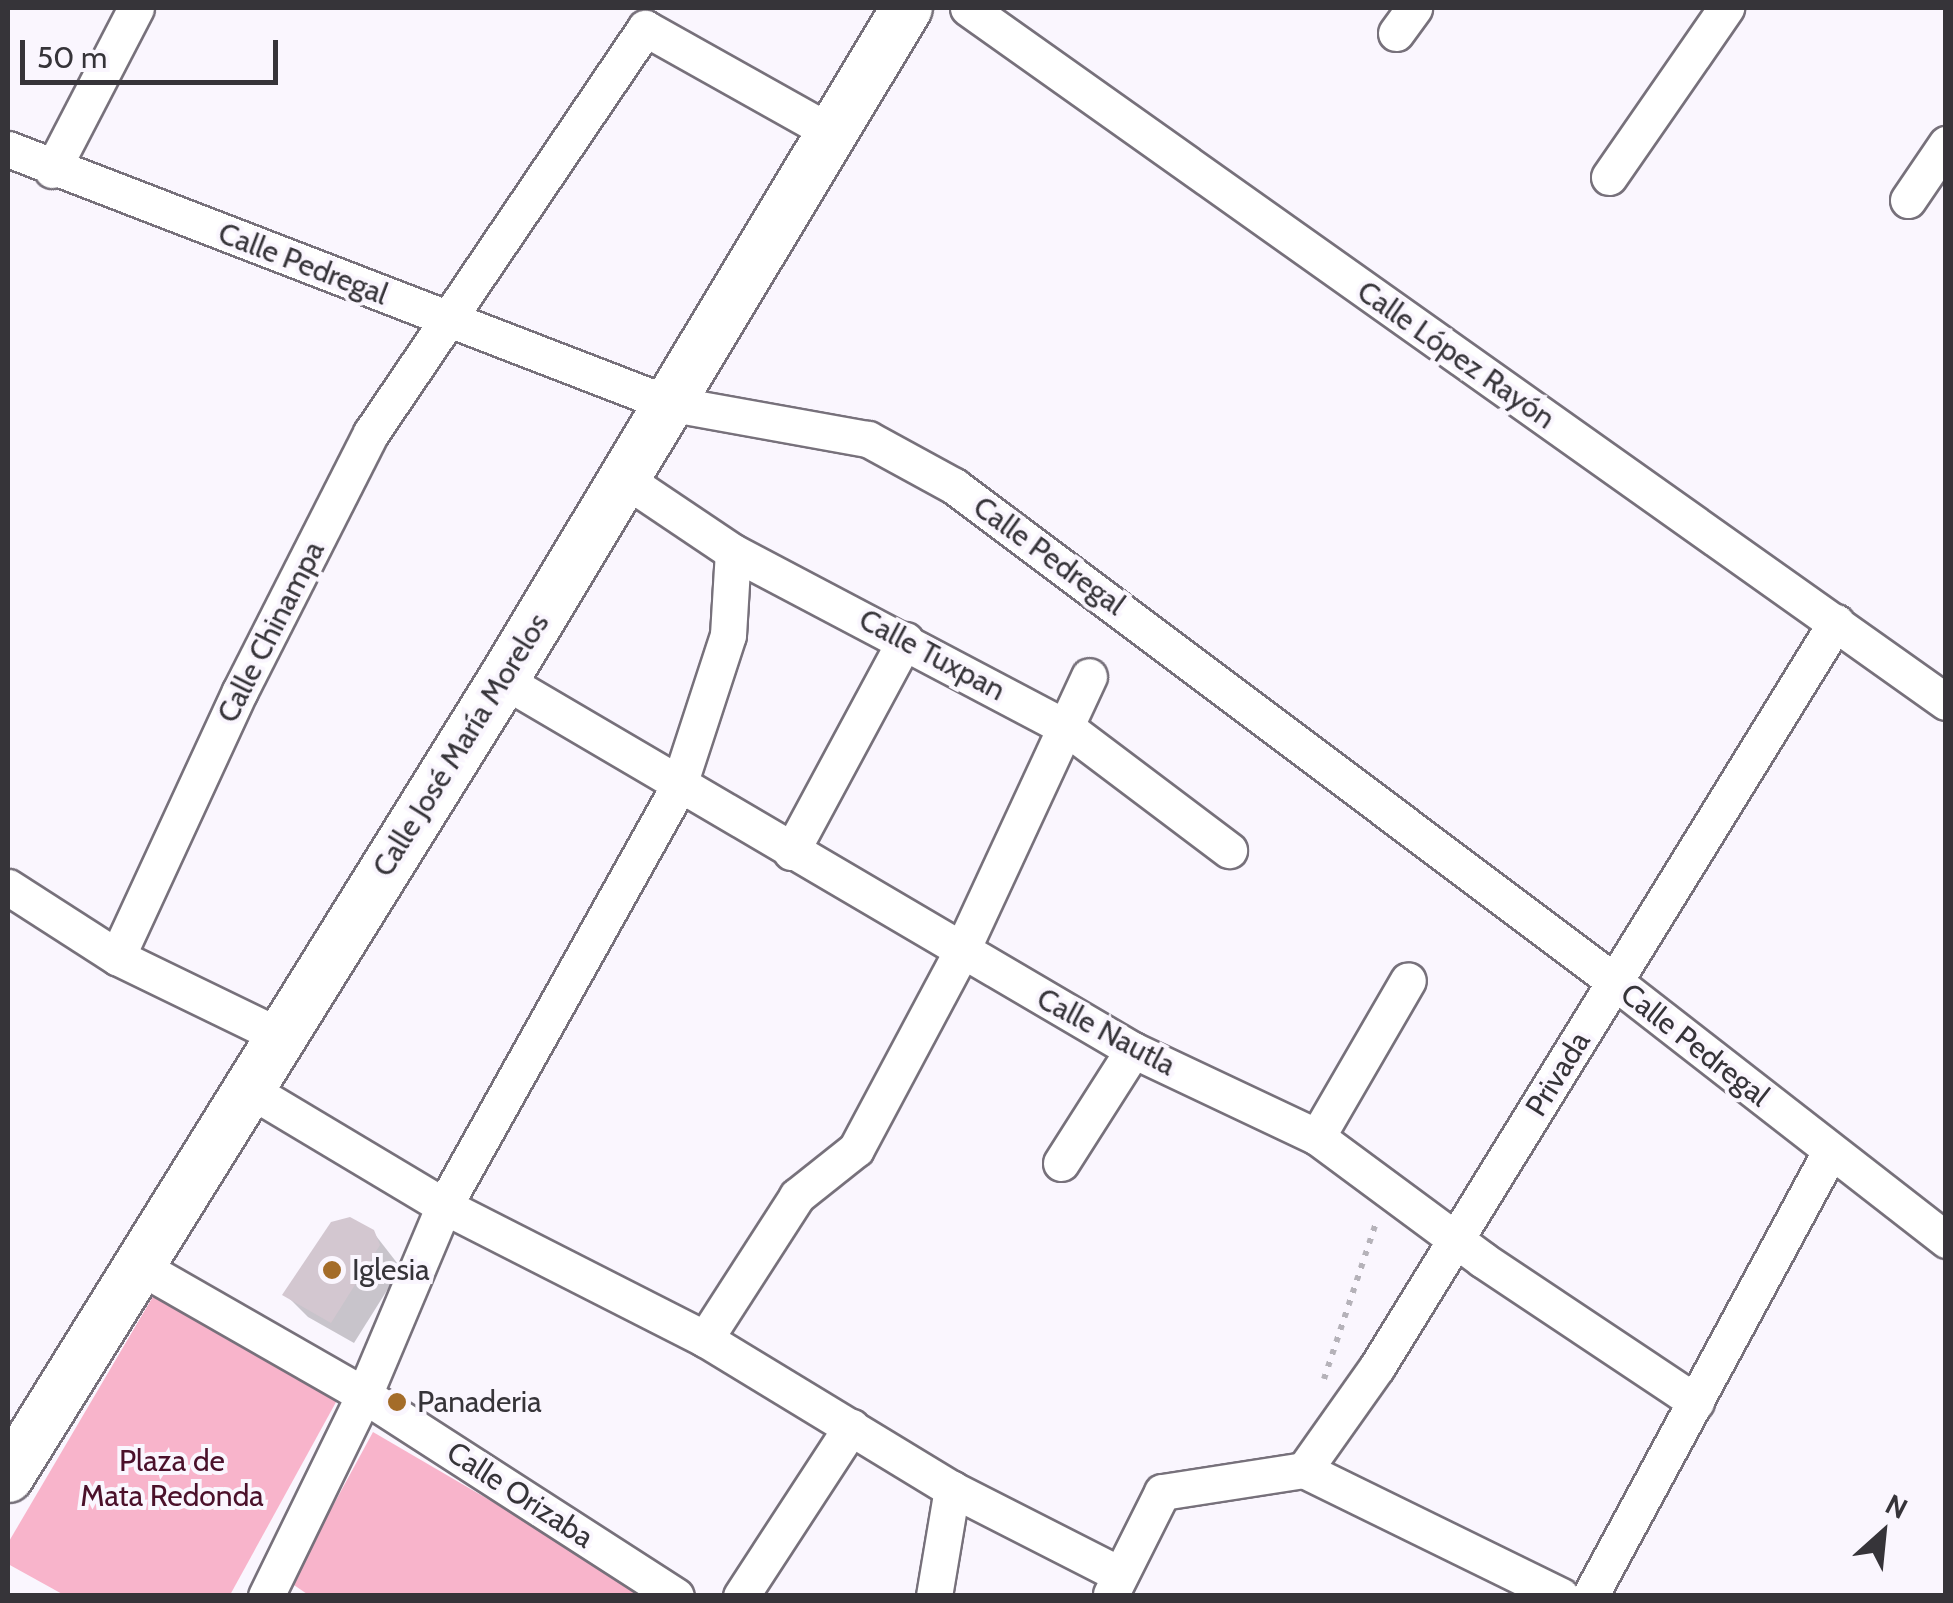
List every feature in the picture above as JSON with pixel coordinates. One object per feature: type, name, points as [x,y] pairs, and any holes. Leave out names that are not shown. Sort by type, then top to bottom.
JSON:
[{"type":"street","points":[[52,170],[136,8]]},
{"type":"street","name":"Calle José María Morelos","points":[[8,1477],[503,680],[907,8]]},
{"type":"street","name":"Calle López Rayón","points":[[968,8],[1946,702]]},
{"type":"street","points":[[1609,177],[1726,8]]},
{"type":"street","name":"Calle Chinampa","points":[[117,957],[240,690],[362,450],[444,318],[645,28],[830,132]]},
{"type":"street","points":[[1908,200],[1946,144]]},
{"type":"street","name":"Calle Pedregal","points":[[8,149],[52,170],[667,403],[868,439],[954,486],[1614,982],[1946,1240]]},
{"type":"street","name":"Calle Tuxpan","points":[[623,478],[733,552],[1067,728],[1228,850]]},
{"type":"street","points":[[266,1596],[364,1395],[444,1206],[678,788],[728,635],[733,552]]},
{"type":"street","name":"Privada","points":[[1304,1470],[1377,1367],[1455,1234],[1836,622]]},
{"type":"street","points":[[791,852],[906,640]]},
{"type":"street","points":[[705,1339],[797,1196],[856,1149],[962,952],[1089,676]]},
{"type":"street","name":"Calle Nautla","points":[[503,680],[678,788],[1133,1050],[1316,1137],[1455,1234],[1483,1260],[1696,1402]]},
{"type":"street","points":[[8,886],[117,957],[280,1036]]},
{"type":"street","points":[[1316,1137],[1408,980]]},
{"type":"street","points":[[1062,1163],[1133,1050]]},
{"type":"street","points":[[250,1090],[444,1206],[705,1339],[1115,1585],[1162,1492],[1304,1470],[1561,1596]]},
{"type":"street","points":[[1590,1596],[1830,1152]]},
{"type":"street","name":"Calle Orizaba","points":[[139,1266],[364,1395],[676,1596]]},
{"type":"street","points":[[741,1596],[851,1427]]},
{"type":"street","points":[[934,1596],[952,1488]]},
{"type":"path","points":[[1320,1399],[1389,1186]]},
{"type":"green space","name":"Plaza de Mata Redonda","points":[[155,1293],[341,1393],[230,1595],[64,1595],[8,1564],[8,1543]]},
{"type":"green space","points":[[373,1432],[652,1595],[310,1596],[291,1583]]},
{"type":"building","name":"Iglesia","points":[[350,1217],[374,1230],[380,1245],[331,1323],[282,1295],[331,1222]]},
{"type":"place","name":"Iglesia","points":[[332,1270]]},
{"type":"place","name":"Panaderia","points":[[397,1402]]}]
